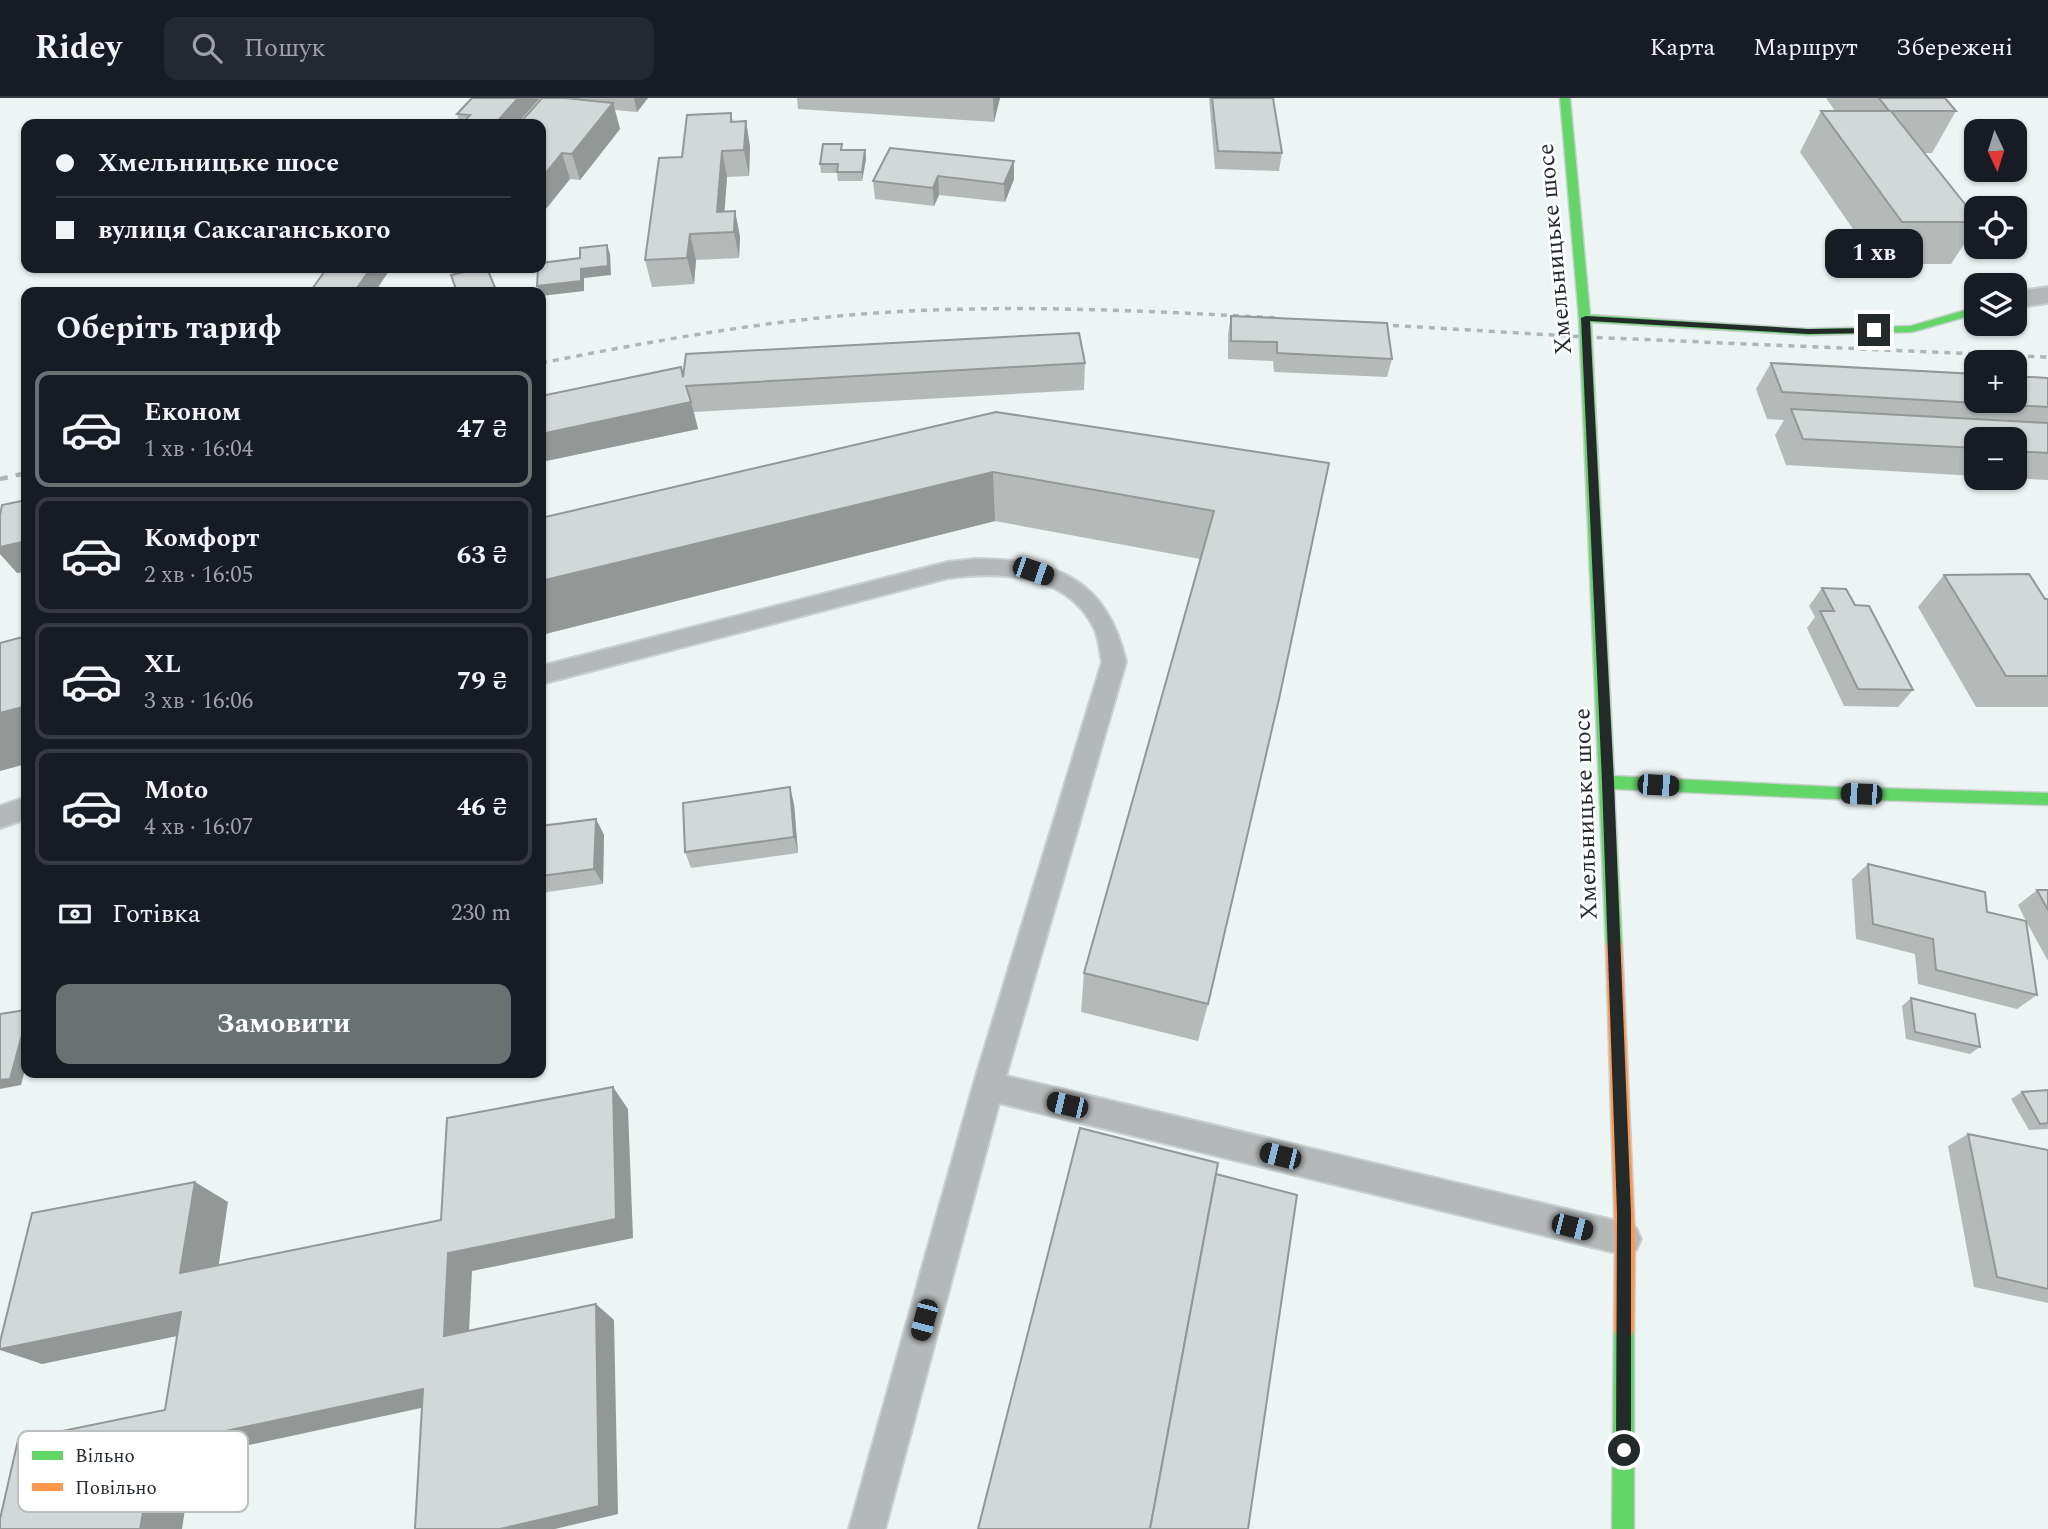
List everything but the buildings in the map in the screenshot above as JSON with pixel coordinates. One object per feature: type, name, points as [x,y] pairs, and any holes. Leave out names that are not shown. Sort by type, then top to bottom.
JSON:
[{"type":"street","name":"Хмельницьке шосе","points":[[1564,98],[1586,318],[1608,782],[1625,1240],[1623,1529]]},
{"type":"street","points":[[2027,298],[2048,295]]},
{"type":"street","points":[[1586,318],[1808,332],[1912,329],[1964,314]]},
{"type":"street","points":[[1608,782],[2048,799]]},
{"type":"lane","points":[[546,674],[969,567],[1012,567],[1053,578],[1086,599],[1098,613],[1110,637],[1114,662],[1111,680],[988,1086],[867,1529]]},
{"type":"lane","points":[[0,817],[21,810]]},
{"type":"lane","points":[[988,1086],[1625,1240]]},
{"type":"railway","points":[[546,362],[733,329],[903,311],[1064,309],[1278,318]]},
{"type":"railway","points":[[1369,324],[1586,337],[2048,357]]},
{"type":"railway","points":[[0,479],[21,474]]},
{"type":"traffic: fast","points":[[1565,98],[1585,318],[1614,946]]},
{"type":"traffic: fast","points":[[1585,318],[1808,332],[1912,329],[1964,314]]},
{"type":"traffic: fast","points":[[1608,782],[1835,793],[2048,799]]},
{"type":"traffic: fast","points":[[1623,1529],[1624,1330]]},
{"type":"traffic: slow","points":[[1614,946],[1625,1239],[1624,1330]]},
{"type":"route","points":[[1624,1450],[1624,1213],[1608,782],[1586,318],[1808,332],[1874,330]]}]
